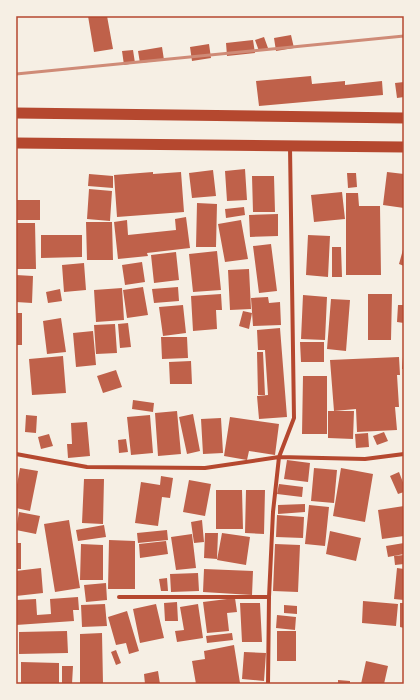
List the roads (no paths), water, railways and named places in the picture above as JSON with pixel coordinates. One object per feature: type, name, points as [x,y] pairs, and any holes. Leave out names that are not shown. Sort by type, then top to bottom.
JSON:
[{"type":"highway","points":[[16,112],[404,118]]},
{"type":"highway","points":[[16,143],[404,147]]},
{"type":"street","points":[[268,684],[269,596],[279,457],[294,418],[290,147]]},
{"type":"street","points":[[16,454],[88,467],[205,468],[279,457],[365,459],[404,454]]},
{"type":"street","points":[[119,597],[269,596]]},
{"type":"railway","points":[[16,74],[404,36]]}]
